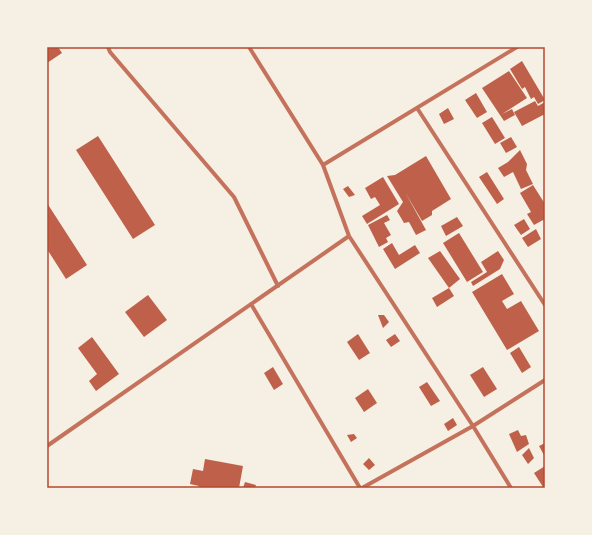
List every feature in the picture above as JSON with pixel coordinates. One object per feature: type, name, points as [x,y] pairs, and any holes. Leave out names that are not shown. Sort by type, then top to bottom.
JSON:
[{"type":"street","points":[[108,47],[234,197],[278,286]]},
{"type":"street","points":[[249,47],[323,165],[349,236],[474,426],[511,488]]},
{"type":"street","points":[[323,165],[517,47]]},
{"type":"street","points":[[417,108],[545,305]]},
{"type":"street","points":[[47,446],[349,236]]},
{"type":"street","points":[[251,304],[361,488],[474,426],[545,380]]},
{"type":"building","points":[[47,47],[58,47],[62,53],[47,63]]},
{"type":"building","points":[[522,61],[545,100],[538,104],[534,97],[531,99],[525,87],[522,89],[510,69]]},
{"type":"building","points":[[509,71],[527,98],[502,114],[512,109],[515,115],[504,121],[482,88]]},
{"type":"building","points":[[476,93],[487,112],[477,118],[465,100]]},
{"type":"building","points":[[535,101],[538,106],[545,102],[545,114],[522,126],[514,112]]},
{"type":"building","points":[[448,108],[454,119],[444,124],[439,114]]},
{"type":"building","points":[[492,117],[505,138],[495,144],[482,123]]},
{"type":"building","points":[[98,136],[155,225],[133,239],[76,150]]},
{"type":"building","points":[[511,137],[517,147],[506,153],[500,143]]},
{"type":"building","points":[[520,150],[527,164],[526,170],[533,184],[521,189],[513,172],[504,177],[498,168],[508,162]]},
{"type":"building","points":[[426,156],[451,199],[432,211],[432,215],[422,221],[405,192],[426,230],[416,235],[409,222],[404,223],[397,211],[403,202],[387,176],[395,175]]},
{"type":"building","points":[[487,172],[504,199],[497,204],[479,177]]},
{"type":"building","points":[[383,177],[399,204],[367,224],[362,216],[380,205],[375,197],[371,199],[365,188]]},
{"type":"building","points":[[533,185],[545,204],[545,223],[543,220],[534,225],[527,214],[531,212],[520,193]]},
{"type":"building","points":[[348,186],[355,195],[349,197],[343,189]]},
{"type":"building","points":[[47,203],[87,265],[66,279],[47,249]]},
{"type":"building","points":[[387,215],[390,220],[384,223],[391,235],[386,238],[388,242],[379,247],[368,225]]},
{"type":"building","points":[[457,217],[463,226],[446,236],[441,226]]},
{"type":"building","points":[[524,219],[530,229],[521,235],[514,225]]},
{"type":"building","points":[[536,229],[541,239],[528,247],[522,238]]},
{"type":"building","points":[[459,233],[483,272],[467,282],[443,243]]},
{"type":"building","points":[[392,243],[399,255],[415,245],[420,253],[395,269],[383,249]]},
{"type":"building","points":[[440,251],[460,279],[449,288],[428,258]]},
{"type":"building","points":[[498,251],[504,260],[500,269],[473,286],[471,282],[487,272],[481,262]]},
{"type":"building","points":[[502,274],[514,294],[502,301],[507,309],[521,301],[539,331],[507,350],[472,292]]},
{"type":"building","points":[[449,288],[454,296],[437,307],[432,298]]},
{"type":"building","points":[[148,295],[167,320],[144,337],[125,312]]},
{"type":"building","points":[[378,315],[384,315],[389,322],[383,328]]},
{"type":"building","points":[[358,334],[370,353],[359,360],[347,342]]},
{"type":"building","points":[[395,334],[400,341],[391,347],[386,340]]},
{"type":"building","points":[[92,337],[119,374],[96,391],[89,381],[97,374],[78,348]]},
{"type":"building","points":[[519,347],[531,367],[522,373],[510,353]]},
{"type":"building","points":[[273,367],[283,384],[274,390],[264,373]]},
{"type":"building","points":[[483,367],[497,389],[484,397],[470,375]]},
{"type":"building","points":[[427,382],[440,401],[431,406],[419,387]]},
{"type":"building","points":[[368,389],[377,403],[364,412],[355,398]]},
{"type":"building","points":[[453,418],[457,425],[448,431],[444,424]]},
{"type":"building","points":[[518,430],[521,436],[526,435],[529,444],[517,452],[509,434]]},
{"type":"building","points":[[354,434],[357,438],[351,442],[347,435]]},
{"type":"building","points":[[545,443],[545,457],[539,446]]},
{"type":"building","points":[[529,448],[534,458],[528,464],[522,455]]},
{"type":"building","points":[[369,458],[375,465],[369,470],[363,464]]},
{"type":"building","points":[[205,459],[243,466],[239,488],[199,488],[199,486],[190,484],[193,469],[203,471]]},
{"type":"building","points":[[545,466],[545,486],[543,487],[534,473]]},
{"type":"building","points":[[245,482],[256,485],[255,488],[243,488]]}]
